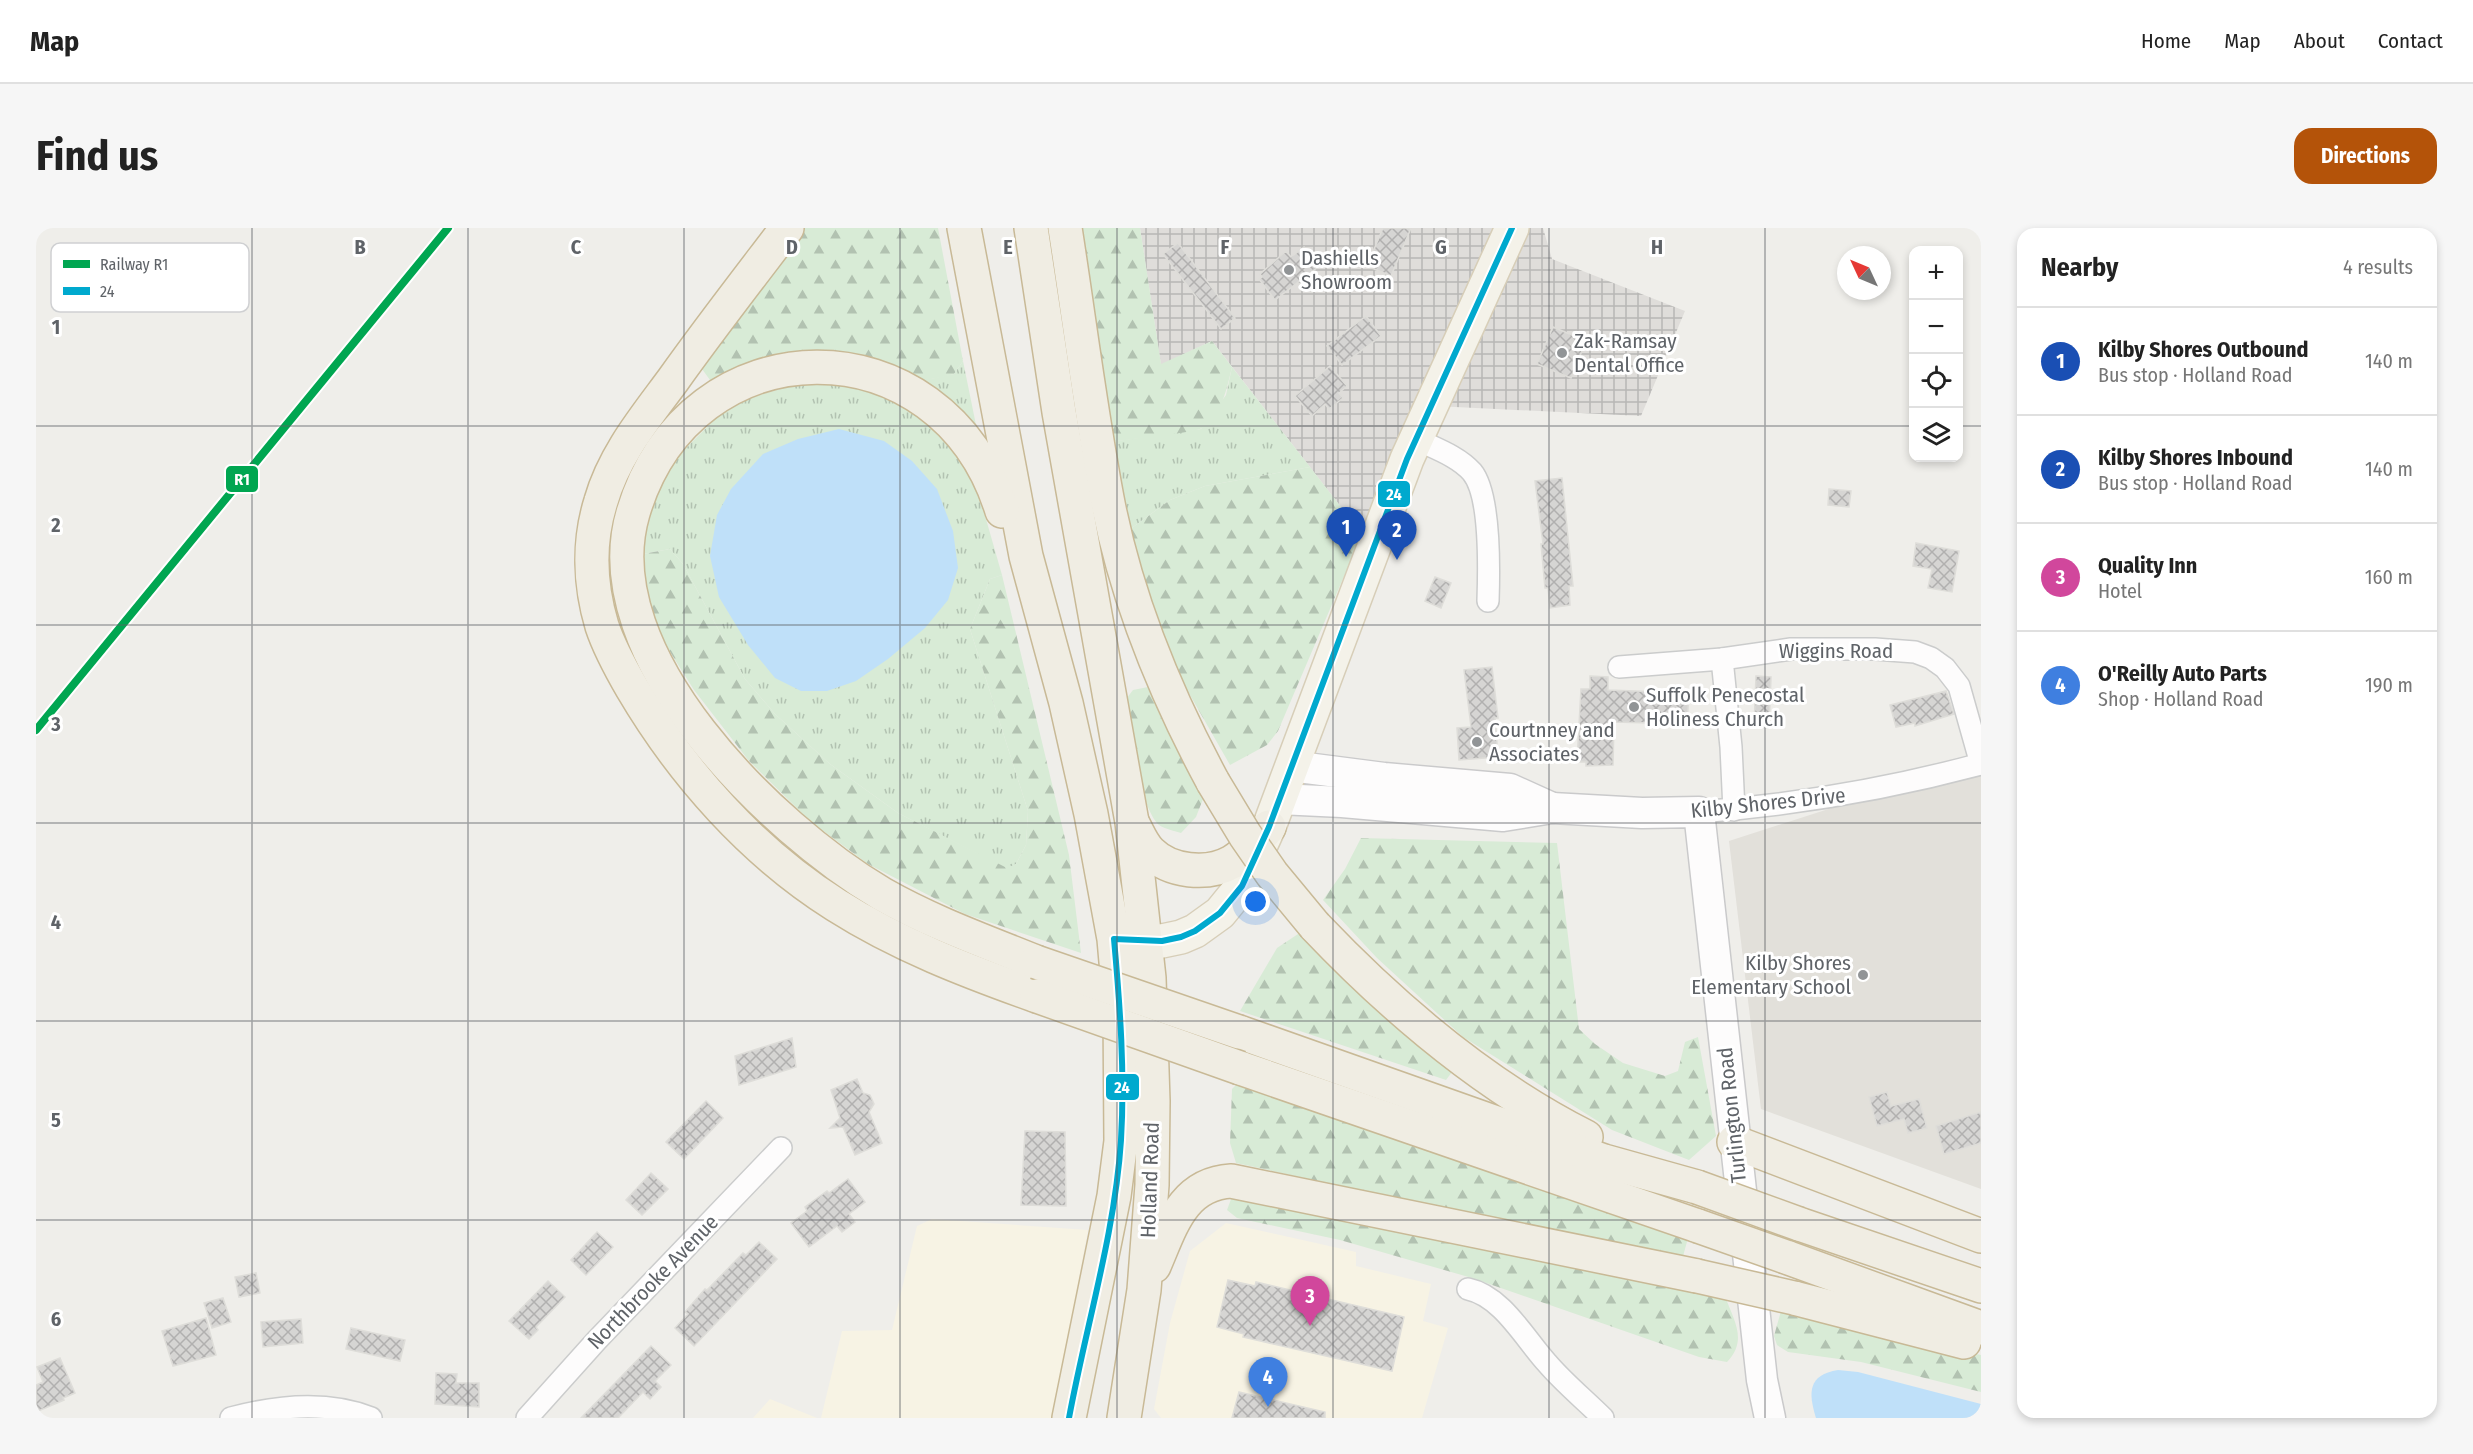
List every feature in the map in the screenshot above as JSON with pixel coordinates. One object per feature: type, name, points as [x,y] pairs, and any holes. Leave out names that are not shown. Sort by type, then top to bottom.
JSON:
[{"type":"highway","points":[[787,228],[648,413],[620,455],[607,482],[594,534],[592,564],[595,600],[603,629],[623,672],[652,721],[674,753],[704,789],[780,864],[835,905],[920,951],[1037,996],[1698,1226],[1981,1328]]},
{"type":"highway","points":[[964,228],[1026,556],[1066,703],[1092,814],[1130,940]]},
{"type":"highway","points":[[1030,228],[1059,412],[1132,822],[1130,940]]},
{"type":"highway","points":[[1065,228],[1107,499],[1120,553],[1142,626],[1177,712],[1213,782],[1272,874],[1352,965],[1414,1021],[1478,1071],[1562,1125],[1697,1188]]},
{"type":"highway","points":[[1026,556],[1007,527],[996,490],[972,446],[935,407],[887,380],[860,372],[832,368],[803,368],[774,373],[726,391],[688,420],[668,442],[651,467],[632,516],[627,566],[630,593],[637,620],[654,658],[676,697],[724,762],[766,805],[805,840],[881,893],[940,924],[1036,962],[1604,1161],[1697,1188],[1981,1287]]},
{"type":"highway","points":[[1132,822],[1143,844],[1158,858],[1171,866],[1193,870],[1231,863],[1243,854],[1274,813]]},
{"type":"highway","name":"Holland Road","points":[[1124,1418],[1144,1290],[1152,1185],[1153,1101],[1130,940]]},
{"type":"highway","name":"Holland Road","points":[[1069,1418],[1114,1196],[1121,1141],[1121,1052],[1130,940]]},
{"type":"highway","points":[[1734,1142],[1981,1236]]},
{"type":"highway","points":[[1144,1290],[1170,1228],[1186,1202],[1207,1185],[1231,1181],[1697,1276],[1794,1298],[1981,1346]]},
{"type":"main road","points":[[1130,940],[1181,937],[1195,932],[1220,913],[1242,886],[1274,813],[1416,439],[1512,228]]},
{"type":"street","points":[[1416,439],[1456,459],[1473,474],[1483,501],[1490,553],[1488,601]]},
{"type":"street","name":"Wiggins Road","points":[[1619,667],[1722,659],[1791,649],[1875,649],[1915,652],[1931,658],[1944,668],[1959,686],[1981,764]]},
{"type":"street","points":[[1722,659],[1731,747],[1734,810]]},
{"type":"street","name":"Kilby Shores Drive","points":[[1274,813],[1342,802],[1503,816],[1552,808],[1642,813],[1734,810],[1831,798],[1920,780],[1981,764]]},
{"type":"street","name":"Kilby Shores Drive","points":[[1291,766],[1384,778],[1510,789],[1552,808]]},
{"type":"street","name":"Turlington Road","points":[[1699,812],[1734,1142],[1762,1380],[1770,1418]]},
{"type":"street","name":"Northbrooke Avenue","points":[[527,1418],[597,1340],[781,1148]]},
{"type":"street","points":[[1468,1289],[1480,1291],[1502,1310],[1548,1365],[1603,1418]]},
{"type":"street","points":[[231,1418],[258,1411],[308,1406],[340,1409],[371,1418]]},
{"type":"shaded area","points":[[1140,228],[1543,228],[1552,259],[1685,311],[1641,416],[1415,405],[1362,534],[1212,341],[1161,365]]},
{"type":"shaded area","name":"Kilby Shores Elementary School","points":[[1981,760],[1981,1189],[1761,1109],[1729,841]]},
{"type":"shaded area","points":[[932,1219],[1088,1230],[1053,1418],[821,1418],[842,1331],[892,1330],[917,1226]]},
{"type":"shaded area","points":[[1226,1223],[1356,1252],[1356,1266],[1431,1284],[1423,1321],[1448,1328],[1422,1418],[1161,1418],[1154,1409],[1170,1323],[1190,1251]]},
{"type":"shaded area","points":[[770,1399],[817,1418],[753,1418]]},
{"type":"green space","points":[[801,228],[938,228],[963,361],[954,374],[934,379],[921,379],[853,354],[816,351],[780,356],[710,380],[702,369],[702,359]]},
{"type":"green space","points":[[1077,228],[1140,228],[1161,364],[1212,341],[1232,367],[1219,409],[1209,423],[1202,428],[1110,442]]},
{"type":"green space","points":[[963,361],[976,425],[944,396],[906,374],[930,379],[954,374]]},
{"type":"green space","points":[[1232,367],[1310,467],[1205,486],[1170,500],[1129,530],[1110,442],[1201,429],[1226,395]]},
{"type":"green space","points":[[797,384],[842,384],[877,391],[937,425],[974,477],[1002,575],[990,579],[970,629],[1028,811],[1026,845],[1016,864],[1007,869],[898,813],[830,764],[775,714],[745,679],[683,564],[670,549],[643,554],[645,515],[670,464],[720,414],[753,397]]},
{"type":"green space","points":[[1310,467],[1362,534],[1278,731],[1267,745],[1230,765],[1186,688],[1162,638],[1129,530],[1170,500],[1205,486]]},
{"type":"green space","points":[[670,549],[683,564],[745,679],[775,714],[830,764],[898,813],[1007,868],[1016,864],[1026,845],[1028,811],[970,629],[990,579],[1002,575],[1069,855],[1081,953],[965,914],[868,864],[810,821],[749,761],[694,690],[655,628],[646,592],[643,554]]},
{"type":"green space","points":[[1148,687],[1205,794],[1196,817],[1181,833],[1159,825],[1153,817],[1136,768],[1123,703],[1133,690]]},
{"type":"green space","points":[[1361,838],[1557,843],[1579,1029],[1595,1044],[1623,1063],[1665,1076],[1678,1071],[1685,1042],[1698,1037],[1716,1136],[1689,1160],[1612,1130],[1463,1037],[1377,958],[1323,900],[1345,869]]},
{"type":"green space","points":[[1301,932],[1455,1068],[1446,1080],[1240,1011],[1277,948]]},
{"type":"green space","points":[[1240,1081],[1688,1238],[1682,1260],[1236,1163],[1230,1143],[1232,1089]]},
{"type":"green space","points":[[1234,1191],[1725,1296],[1737,1330],[1737,1346],[1727,1362],[1699,1357],[1472,1278],[1340,1240],[1237,1218],[1227,1210]]},
{"type":"green space","points":[[1781,1311],[1981,1355],[1981,1392],[1861,1362],[1788,1352],[1777,1345],[1774,1336]]},
{"type":"water","points":[[839,429],[884,441],[912,461],[937,489],[953,531],[958,568],[948,600],[925,628],[888,659],[856,681],[827,691],[801,691],[775,678],[748,645],[719,597],[710,556],[717,515],[731,489],[763,454],[798,439]]},
{"type":"water","points":[[1838,1370],[1858,1372],[1981,1404],[1981,1418],[1816,1418],[1812,1400],[1813,1386],[1821,1376]]},
{"type":"building","points":[[1383,228],[1411,228],[1391,276],[1367,266]]},
{"type":"building","points":[[1178,243],[1235,318],[1221,329],[1163,254]]},
{"type":"building","name":"Dashiells Showroom","points":[[1304,247],[1319,266],[1275,300],[1259,279],[1262,277],[1260,274],[1286,251],[1291,257]]},
{"type":"building","points":[[1366,316],[1381,336],[1342,365],[1327,346]]},
{"type":"building","name":"Zak-Ramsay Dental Office","points":[[1553,327],[1586,341],[1571,378],[1537,364]]},
{"type":"building","points":[[1330,366],[1347,386],[1339,393],[1343,398],[1329,409],[1325,404],[1312,416],[1295,396]]},
{"type":"building","points":[[1562,478],[1573,586],[1569,586],[1570,605],[1550,608],[1548,588],[1545,588],[1541,544],[1543,544],[1535,481]]},
{"type":"building","points":[[1829,489],[1851,491],[1849,507],[1828,505]]},
{"type":"building","points":[[1916,543],[1959,551],[1952,592],[1928,588],[1932,569],[1913,566]]},
{"type":"building","points":[[1435,577],[1451,583],[1441,608],[1425,601]]},
{"type":"building","points":[[1492,667],[1498,718],[1495,718],[1498,757],[1459,760],[1457,728],[1471,727],[1464,670]]},
{"type":"building","name":"Suffolk Penecostal Holiness Church","points":[[1590,676],[1608,677],[1608,690],[1689,693],[1687,724],[1614,722],[1613,765],[1586,766],[1586,762],[1577,762],[1581,689],[1590,689]]},
{"type":"building","points":[[1756,676],[1771,677],[1769,728],[1754,727]]},
{"type":"building","points":[[1946,691],[1954,714],[1915,726],[1915,723],[1896,727],[1890,705]]},
{"type":"building","points":[[792,1038],[796,1067],[739,1085],[735,1056]]},
{"type":"building","points":[[857,1079],[863,1093],[870,1095],[874,1104],[869,1112],[882,1143],[855,1155],[843,1127],[830,1128],[840,1118],[831,1090]]},
{"type":"building","points":[[1887,1092],[1891,1106],[1919,1099],[1927,1128],[1908,1133],[1904,1119],[1877,1126],[1869,1097]]},
{"type":"building","points":[[706,1101],[723,1118],[684,1159],[666,1142]]},
{"type":"building","points":[[1981,1112],[1981,1143],[1944,1154],[1936,1126]]},
{"type":"building","points":[[1025,1131],[1065,1132],[1066,1206],[1021,1205]]},
{"type":"building","points":[[651,1173],[668,1189],[642,1215],[626,1200]]},
{"type":"building","points":[[848,1179],[865,1202],[849,1214],[855,1222],[842,1232],[837,1226],[809,1247],[791,1223],[807,1211],[805,1207]]},
{"type":"building","points":[[597,1232],[613,1247],[586,1275],[571,1260]]},
{"type":"building","points":[[759,1242],[777,1259],[694,1346],[675,1328],[688,1314],[685,1312],[705,1289],[707,1290],[743,1253],[746,1255]]},
{"type":"building","points":[[256,1273],[260,1293],[239,1297],[235,1277]]},
{"type":"building","points":[[1228,1280],[1255,1286],[1256,1282],[1404,1317],[1392,1371],[1243,1337],[1244,1334],[1217,1327]]},
{"type":"building","points":[[548,1281],[565,1297],[536,1327],[538,1330],[529,1339],[509,1321]]},
{"type":"building","points":[[223,1298],[231,1322],[212,1328],[204,1303]]},
{"type":"building","points":[[206,1318],[216,1355],[173,1366],[162,1331]]},
{"type":"building","points":[[301,1319],[303,1343],[263,1347],[261,1322]]},
{"type":"building","points":[[351,1328],[405,1340],[400,1361],[346,1349]]},
{"type":"building","points":[[651,1346],[671,1365],[655,1381],[661,1387],[650,1399],[643,1392],[618,1418],[581,1418]]},
{"type":"building","points":[[60,1358],[75,1393],[36,1412],[36,1385],[43,1382],[37,1367]]},
{"type":"building","points":[[436,1373],[457,1374],[456,1383],[479,1383],[479,1407],[435,1404]]},
{"type":"building","points":[[1239,1392],[1325,1412],[1325,1418],[1232,1418]]},
{"type":"rail line","name":"R1","points":[[36,730],[448,228]]},
{"type":"transit line","name":"24","points":[[1069,1418],[1106,1245],[1118,1175],[1122,1115],[1122,1065],[1114,939],[1162,941],[1181,937],[1195,931],[1220,913],[1242,886],[1269,827],[1407,459],[1512,228]]},
{"type":"place","name":"Dashiells Showroom","points":[[1289,270]]},
{"type":"place","name":"Zak-Ramsay Dental Office","points":[[1562,353]]},
{"type":"place","name":"Kilby Shores Outbound","points":[[1346,557]]},
{"type":"place","name":"Kilby Shores Inbound","points":[[1397,560]]},
{"type":"place","name":"Suffolk Penecostal Holiness Church","points":[[1634,707]]},
{"type":"place","name":"Courtnney and Associates","points":[[1477,742]]},
{"type":"place","name":"Kilby Shores Elementary School","points":[[1863,975]]},
{"type":"place","name":"Quality Inn","points":[[1310,1326]]},
{"type":"place","name":"O'Reilly Auto Parts","points":[[1268,1407]]}]
